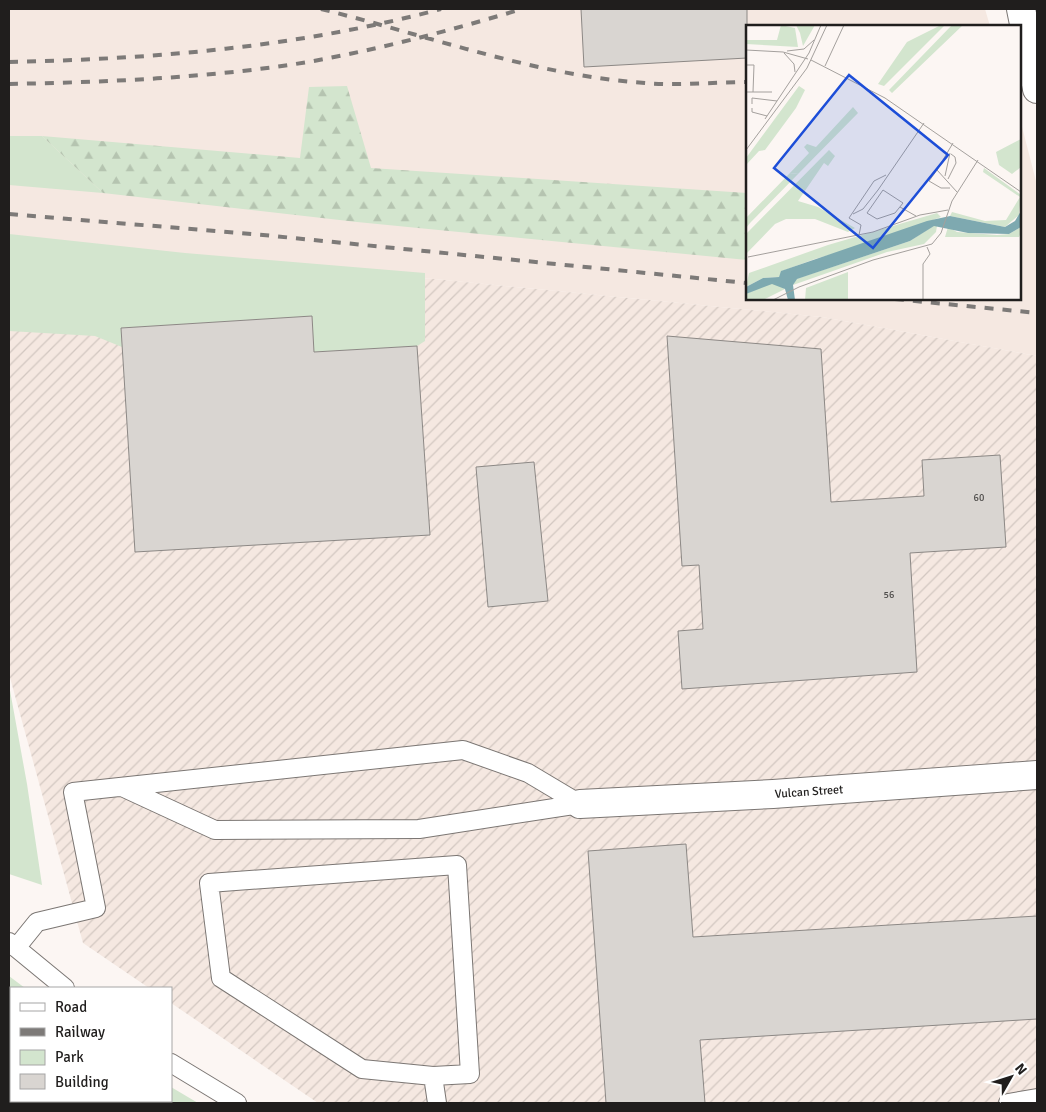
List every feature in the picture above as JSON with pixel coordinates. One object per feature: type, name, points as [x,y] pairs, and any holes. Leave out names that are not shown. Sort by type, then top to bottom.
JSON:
[{"type":"street","points":[[1021,9],[1037,89]]},
{"type":"street","name":"Vulcan Street","points":[[580,804],[773,794],[1037,775]]},
{"type":"lane","points":[[64,987],[12,945],[37,922],[96,908],[73,792],[463,750],[528,773],[580,804]]},
{"type":"lane","points":[[122,787],[216,830],[419,829],[580,804]]},
{"type":"lane","points":[[457,865],[470,1074],[433,1076],[362,1069],[221,978],[209,883],[457,865]]},
{"type":"lane","points":[[172,1064],[237,1103]]},
{"type":"lane","points":[[433,1076],[437,1103]]},
{"type":"lane","points":[[1008,1103],[1037,1098]]},
{"type":"shaded area","points":[[9,9],[985,9],[990,25],[746,25],[746,300],[1021,300],[1021,123],[1037,185],[1037,356],[822,317],[434,279],[9,252]]},
{"type":"shaded area","points":[[9,252],[434,279],[822,317],[1037,356],[1037,1103],[318,1103],[172,1004],[172,987],[148,987],[83,943],[9,674]]},
{"type":"green space","points":[[347,86],[371,168],[746,193],[746,260],[357,222],[103,193],[42,136],[300,158],[309,87]]},
{"type":"green space","points":[[9,136],[42,136],[103,193],[9,185]]},
{"type":"green space","points":[[9,234],[185,253],[425,273],[425,341],[417,346],[314,352],[312,316],[121,328],[122,347],[95,336],[9,331]]},
{"type":"green space","points":[[9,685],[27,784],[42,885],[9,874]]},
{"type":"green space","points":[[9,976],[24,987],[10,987],[9,1064]]},
{"type":"green space","points":[[172,1088],[198,1103],[72,1102],[172,1102]]},
{"type":"building","points":[[581,9],[747,9],[746,58],[584,67]]},
{"type":"building","points":[[312,316],[314,352],[417,346],[430,535],[135,552],[121,328]]},
{"type":"building","points":[[667,336],[821,349],[831,502],[924,496],[922,460],[1000,455],[1006,547],[910,553],[917,672],[682,689],[678,631],[703,629],[699,565],[682,566]]},
{"type":"building","points":[[534,462],[548,601],[488,607],[476,467]]},
{"type":"building","points":[[686,844],[693,937],[1037,916],[1037,1019],[700,1040],[705,1103],[606,1103],[588,851]]},
{"type":"railway","points":[[321,9],[482,53],[604,79],[658,84],[746,82]]},
{"type":"railway","points":[[9,62],[118,58],[226,49],[334,33],[441,9]]},
{"type":"railway","points":[[9,84],[159,78],[234,72],[308,62],[443,32],[522,9]]},
{"type":"railway","points":[[9,214],[263,235],[746,283]]},
{"type":"railway","points":[[905,300],[1037,313]]}]
